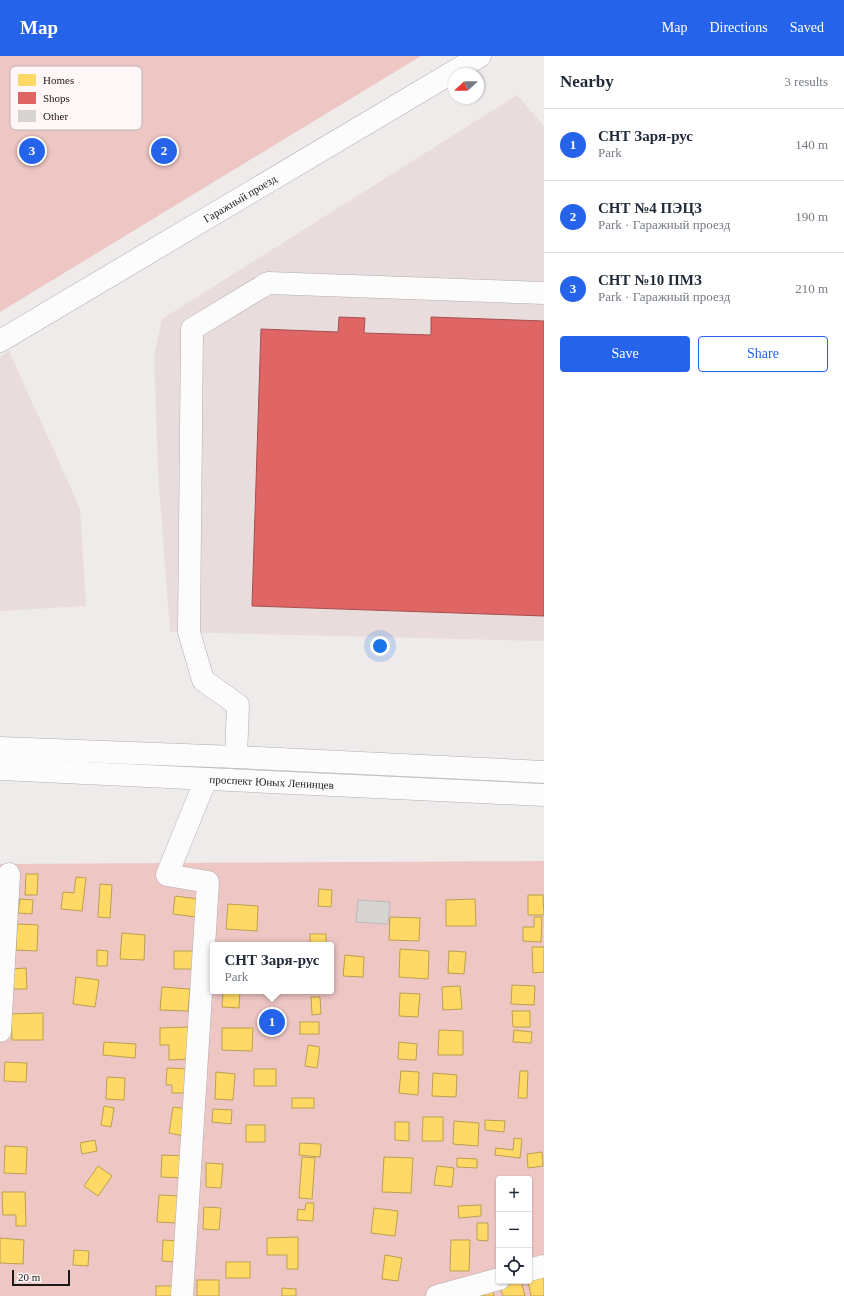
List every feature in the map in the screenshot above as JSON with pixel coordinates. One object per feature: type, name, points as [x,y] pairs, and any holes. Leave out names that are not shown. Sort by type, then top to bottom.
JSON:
[{"type":"main road","name":"Гаражный проезд","points":[[0,341],[480,56]]},
{"type":"main road","points":[[236,757],[238,705],[203,680],[189,632],[192,329],[268,283],[544,293]]},
{"type":"main road","name":"проспект Юных Ленинцев","points":[[0,748],[236,757],[544,772]]},
{"type":"main road","name":"проспект Юных Ленинцев","points":[[0,769],[544,795]]},
{"type":"main road","points":[[182,1296],[208,882],[167,875],[206,779]]},
{"type":"main road","points":[[0,1031],[9,874]]},
{"type":"main road","points":[[532,1269],[544,1266]]},
{"type":"main road","points":[[437,1296],[496,1280]]},
{"type":"shaded area","points":[[0,56],[421,56],[0,312]]},
{"type":"shaded area","points":[[517,95],[544,126],[544,641],[170,632],[158,473],[154,355],[162,319]]},
{"type":"shaded area","points":[[9,351],[80,508],[86,606],[0,611],[0,357]]},
{"type":"shaded area","points":[[544,861],[544,1296],[0,1296],[0,864]]},
{"type":"building: Homes","points":[[26,874],[38,874],[37,895],[25,895]]},
{"type":"building: Homes","points":[[76,877],[86,878],[82,911],[61,909],[63,892],[74,893]]},
{"type":"building: Homes","points":[[100,884],[112,885],[110,918],[98,917]]},
{"type":"building: Homes","points":[[319,889],[332,890],[331,907],[318,906]]},
{"type":"building: Homes","points":[[528,895],[543,895],[544,915],[528,915]]},
{"type":"building: Homes","points":[[175,896],[198,899],[196,917],[173,914]]},
{"type":"building: Homes","points":[[20,899],[33,900],[32,914],[18,913]]},
{"type":"building: Homes","points":[[475,899],[476,926],[446,926],[446,900]]},
{"type":"building: Homes","points":[[228,904],[258,906],[257,931],[226,929]]},
{"type":"building: Homes","points":[[390,917],[420,918],[419,941],[389,940]]},
{"type":"building: Homes","points":[[534,917],[542,917],[541,942],[523,941],[523,927],[534,927]]},
{"type":"building: Homes","points":[[17,924],[38,925],[37,951],[16,950]]},
{"type":"building: Homes","points":[[122,933],[145,935],[144,960],[120,959]]},
{"type":"building: Homes","points":[[310,934],[326,934],[326,942],[310,942]]},
{"type":"building: Homes","points":[[532,947],[544,947],[544,972],[533,973]]},
{"type":"building: Homes","points":[[400,949],[429,951],[428,979],[399,977]]},
{"type":"building: Homes","points":[[97,950],[108,951],[107,966],[97,966]]},
{"type":"building: Homes","points":[[174,951],[196,951],[196,969],[174,969]]},
{"type":"building: Homes","points":[[449,951],[466,952],[464,974],[448,973]]},
{"type":"building: Homes","points":[[345,955],[364,957],[363,977],[343,976]]},
{"type":"building: Homes","points":[[26,968],[27,989],[12,989],[12,969]]},
{"type":"building: Homes","points":[[76,977],[99,980],[95,1007],[73,1004]]},
{"type":"building: Homes","points":[[512,985],[535,986],[534,1005],[511,1004]]},
{"type":"building: Homes","points":[[460,986],[462,1009],[443,1010],[442,987]]},
{"type":"building: Homes","points":[[162,987],[190,989],[188,1011],[160,1010]]},
{"type":"building: Homes","points":[[400,993],[420,994],[418,1017],[399,1016]]},
{"type":"building: Homes","points":[[223,994],[240,994],[239,1008],[222,1007]]},
{"type":"building: Homes","points":[[311,997],[320,997],[321,1014],[312,1015]]},
{"type":"building: Homes","points":[[512,1011],[530,1011],[530,1027],[513,1027]]},
{"type":"building: Homes","points":[[43,1013],[43,1040],[12,1040],[11,1014]]},
{"type":"building: Homes","points":[[300,1022],[319,1022],[319,1034],[300,1034]]},
{"type":"building: Homes","points":[[188,1027],[189,1059],[169,1060],[169,1045],[160,1045],[160,1028]]},
{"type":"building: Homes","points":[[222,1028],[253,1028],[252,1051],[222,1050]]},
{"type":"building: Homes","points":[[439,1030],[463,1031],[463,1055],[438,1055]]},
{"type":"building: Homes","points":[[514,1030],[532,1032],[531,1043],[513,1042]]},
{"type":"building: Homes","points":[[104,1042],[136,1044],[135,1058],[103,1055]]},
{"type":"building: Homes","points":[[399,1042],[417,1044],[416,1060],[398,1059]]},
{"type":"building: Homes","points":[[308,1045],[320,1047],[317,1068],[305,1066]]},
{"type":"building: Homes","points":[[5,1062],[27,1063],[26,1082],[4,1081]]},
{"type":"building: Homes","points":[[167,1068],[188,1069],[188,1093],[172,1093],[172,1085],[166,1085]]},
{"type":"building: Homes","points":[[254,1069],[276,1069],[276,1086],[254,1086]]},
{"type":"building: Homes","points":[[401,1071],[419,1072],[418,1095],[399,1093]]},
{"type":"building: Homes","points":[[520,1071],[528,1071],[527,1098],[518,1098]]},
{"type":"building: Homes","points":[[216,1072],[235,1074],[233,1100],[215,1099]]},
{"type":"building: Homes","points":[[433,1073],[457,1075],[456,1097],[432,1096]]},
{"type":"building: Homes","points":[[107,1077],[125,1078],[124,1100],[106,1099]]},
{"type":"building: Homes","points":[[292,1098],[314,1098],[314,1108],[292,1108]]},
{"type":"building: Homes","points":[[104,1106],[114,1108],[111,1127],[101,1125]]},
{"type":"building: Homes","points":[[173,1107],[188,1109],[184,1136],[169,1133]]},
{"type":"building: Homes","points":[[213,1109],[232,1110],[231,1124],[212,1122]]},
{"type":"building: Homes","points":[[423,1117],[443,1117],[443,1141],[422,1141]]},
{"type":"building: Homes","points":[[485,1120],[505,1121],[504,1132],[485,1130]]},
{"type":"building: Homes","points":[[454,1121],[479,1123],[478,1146],[453,1144]]},
{"type":"building: Homes","points":[[395,1122],[409,1122],[409,1141],[395,1140]]},
{"type":"building: Homes","points":[[246,1125],[265,1125],[265,1142],[246,1142]]},
{"type":"building: Homes","points":[[514,1138],[522,1139],[520,1158],[495,1155],[496,1148],[513,1150]]},
{"type":"building: Homes","points":[[95,1140],[97,1151],[82,1154],[80,1143]]},
{"type":"building: Homes","points":[[300,1143],[321,1144],[320,1157],[299,1155]]},
{"type":"building: Homes","points":[[5,1146],[27,1147],[26,1174],[4,1173]]},
{"type":"building: Homes","points":[[542,1152],[543,1166],[528,1168],[527,1154]]},
{"type":"building: Homes","points":[[162,1155],[184,1156],[183,1178],[161,1177]]},
{"type":"building: Homes","points":[[302,1157],[315,1158],[312,1199],[299,1198]]},
{"type":"building: Homes","points":[[384,1157],[413,1158],[411,1193],[382,1192]]},
{"type":"building: Homes","points":[[457,1158],[477,1159],[477,1168],[457,1167]]},
{"type":"building: Homes","points":[[206,1163],[223,1164],[221,1188],[206,1187]]},
{"type":"building: Homes","points":[[98,1166],[112,1176],[98,1196],[84,1186]]},
{"type":"building: Homes","points":[[437,1166],[454,1168],[452,1187],[434,1185]]},
{"type":"building: Homes","points":[[2,1192],[25,1192],[26,1226],[16,1226],[16,1215],[3,1215]]},
{"type":"building: Homes","points":[[159,1195],[180,1196],[177,1223],[157,1222]]},
{"type":"building: Homes","points":[[306,1203],[314,1203],[313,1221],[297,1220],[298,1209],[305,1210]]},
{"type":"building: Homes","points":[[481,1205],[481,1216],[459,1218],[458,1206]]},
{"type":"building: Homes","points":[[204,1207],[221,1208],[219,1230],[203,1229]]},
{"type":"building: Homes","points":[[374,1208],[398,1211],[395,1236],[371,1233]]},
{"type":"building: Homes","points":[[477,1223],[488,1223],[488,1241],[477,1240]]},
{"type":"building: Homes","points":[[298,1237],[298,1269],[287,1269],[287,1255],[267,1255],[267,1238]]},
{"type":"building: Homes","points":[[0,1238],[24,1240],[23,1264],[0,1263]]},
{"type":"building: Homes","points":[[163,1240],[179,1241],[178,1262],[162,1261]]},
{"type":"building: Homes","points":[[451,1240],[470,1240],[469,1271],[450,1271]]},
{"type":"building: Homes","points":[[74,1250],[89,1251],[88,1266],[73,1265]]},
{"type":"building: Homes","points":[[385,1255],[402,1258],[398,1281],[382,1279]]},
{"type":"building: Homes","points":[[226,1262],[250,1262],[250,1278],[226,1278]]},
{"type":"building: Homes","points":[[544,1277],[544,1296],[531,1296],[529,1284],[532,1284],[532,1280]]},
{"type":"building: Homes","points":[[197,1280],[219,1280],[219,1296],[197,1296]]},
{"type":"building: Homes","points":[[508,1284],[522,1284],[525,1296],[503,1296],[500,1286]]},
{"type":"building: Homes","points":[[156,1286],[172,1286],[173,1296],[156,1296]]},
{"type":"building: Homes","points":[[491,1286],[494,1296],[474,1296]]},
{"type":"building: Homes","points":[[282,1288],[296,1289],[296,1296],[282,1296]]},
{"type":"building: Shops","points":[[339,317],[365,318],[364,333],[431,335],[431,317],[544,321],[544,616],[252,606],[261,329],[338,332]]},
{"type":"building: Other","points":[[358,900],[390,902],[388,924],[356,922]]},
{"type":"place","name":"СНТ №10 ПМЗ","points":[[32,151]]},
{"type":"place","name":"СНТ №4 ПЭЦЗ","points":[[164,151]]},
{"type":"place","name":"СНТ Заря-рус","points":[[272,1022]]}]
